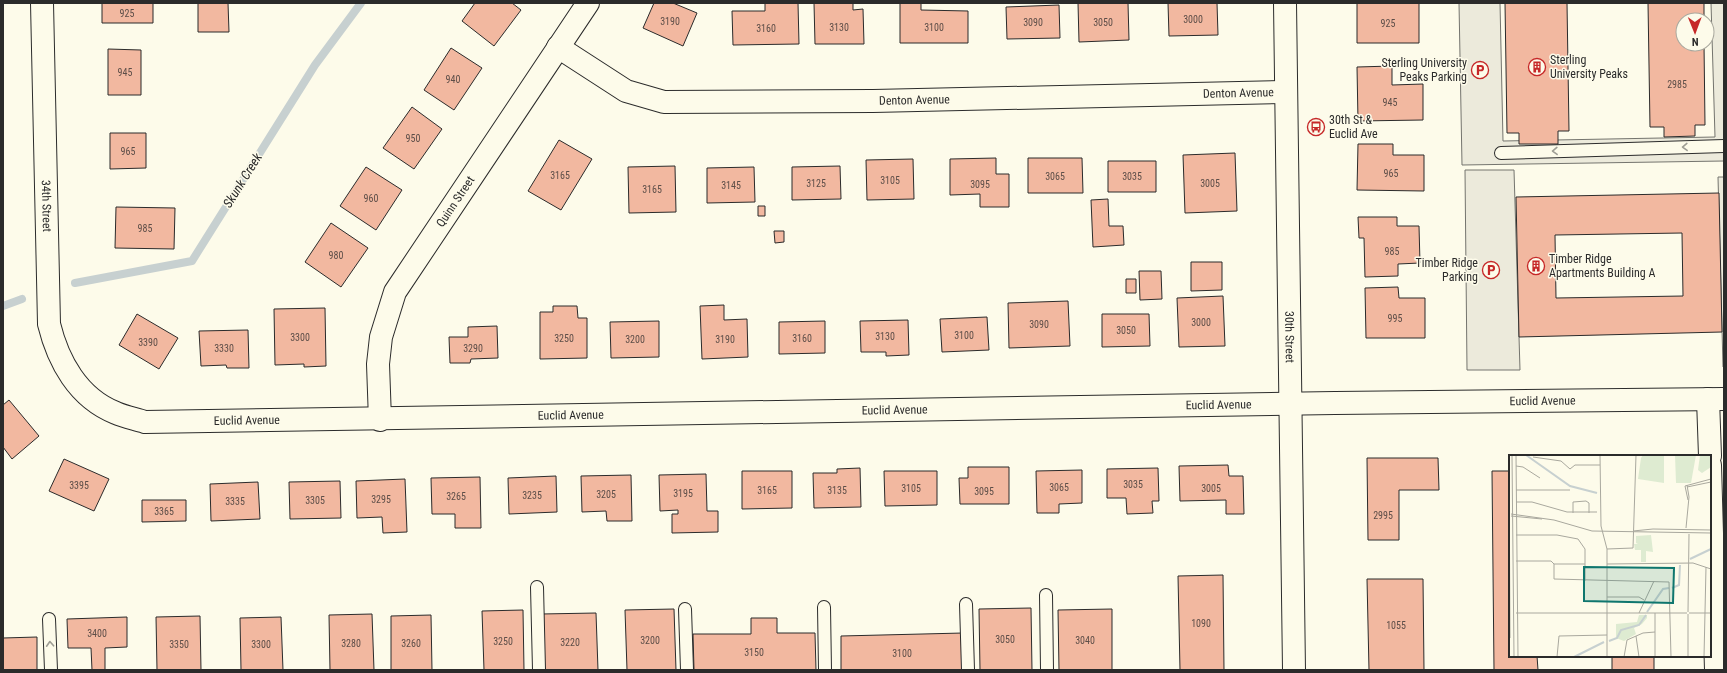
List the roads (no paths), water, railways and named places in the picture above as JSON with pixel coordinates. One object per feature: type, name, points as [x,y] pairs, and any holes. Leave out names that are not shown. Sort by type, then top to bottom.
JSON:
[{"type":"street","name":"34th Street","points":[[42,3],[49,324],[54,344],[67,372],[88,396]]},
{"type":"street","name":"Quinn Street","points":[[380,420],[378,364],[380,337],[395,292],[588,3]]},
{"type":"street","name":"30th Street","points":[[1285,3],[1294,670]]},
{"type":"street","name":"Denton Avenue","points":[[558,47],[626,91],[664,102],[873,101],[1286,92]]},
{"type":"street","name":"Euclid Avenue","points":[[88,396],[115,413],[145,422],[380,420],[1290,403],[1716,399]]},
{"type":"street","points":[[1710,455],[1716,399]]},
{"type":"street","points":[[1711,499],[1716,670]]},
{"type":"lane","points":[[1501,153],[1724,146]]},
{"type":"lane","points":[[537,587],[539,670]]},
{"type":"lane","points":[[1046,595],[1047,670]]},
{"type":"lane","points":[[966,604],[968,670]]},
{"type":"lane","points":[[824,607],[825,670]]},
{"type":"lane","points":[[685,609],[686,670]]},
{"type":"lane","points":[[49,619],[51,670]]},
{"type":"waterway","name":"Skunk Creek","points":[[75,283],[192,261],[315,65],[361,3]]},
{"type":"waterway","name":"Skunk Creek","points":[[3,306],[22,299]]},
{"type":"place","name":"Sterling University Peaks","points":[[1537,67]]},
{"type":"place","name":"Sterling University Peaks Parking","points":[[1480,70]]},
{"type":"place","name":"30th St & Euclid Ave","points":[[1316,127]]},
{"type":"place","name":"Timber Ridge Apartments Building A","points":[[1536,266]]},
{"type":"place","name":"Timber Ridge Parking","points":[[1491,270]]}]
